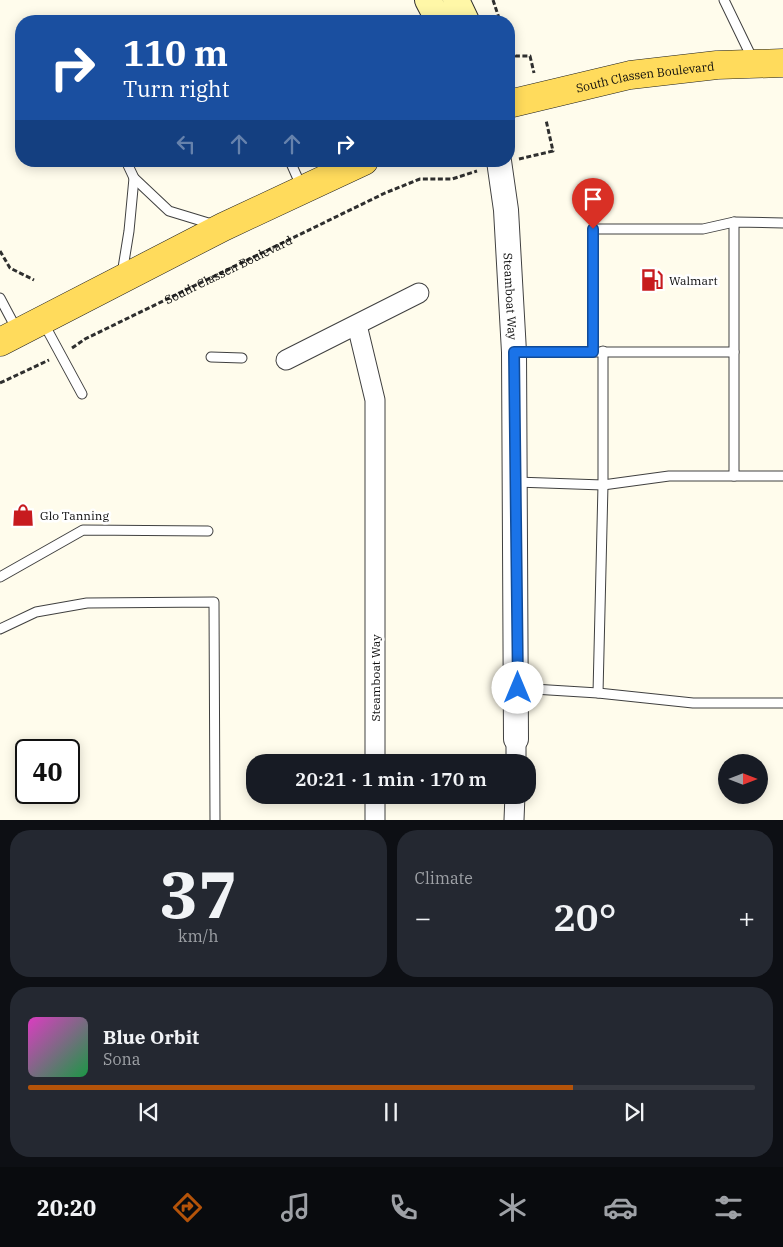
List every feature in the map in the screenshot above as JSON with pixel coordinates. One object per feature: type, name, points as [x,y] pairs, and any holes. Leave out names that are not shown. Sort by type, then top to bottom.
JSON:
[{"type":"main road","points":[[428,0],[436,15]]},
{"type":"main road","points":[[456,0],[463,15]]},
{"type":"main road","name":"South Classen Boulevard","points":[[515,103],[630,75],[717,65],[783,63]]},
{"type":"main road","points":[[9,337],[223,227],[351,167]]},
{"type":"street","name":"Steamboat Way","points":[[500,167],[506,210],[514,352],[518,688],[516,754]]},
{"type":"street","points":[[286,360],[419,293]]},
{"type":"street","name":"Steamboat Way","points":[[357,325],[375,400],[375,754]]},
{"type":"street","points":[[375,804],[375,820]]},
{"type":"street","points":[[514,820],[515,804]]},
{"type":"lane","points":[[724,0],[755,64]]},
{"type":"lane","points":[[129,167],[134,178],[169,211],[223,227]]},
{"type":"lane","points":[[293,167],[303,189]]},
{"type":"lane","points":[[121,280],[129,231],[134,178]]},
{"type":"lane","points":[[593,352],[593,229],[703,229],[734,222],[783,223]]},
{"type":"lane","points":[[734,222],[734,476]]},
{"type":"lane","points":[[0,298],[9,337]]},
{"type":"lane","points":[[42,319],[82,394]]},
{"type":"lane","points":[[514,352],[734,352]]},
{"type":"lane","points":[[598,693],[603,485],[603,352]]},
{"type":"lane","points":[[211,357],[242,358]]},
{"type":"lane","points":[[516,482],[603,485],[669,476],[783,476]]},
{"type":"lane","points":[[0,577],[84,530],[208,531]]},
{"type":"lane","points":[[0,629],[36,612],[87,603],[214,602],[215,820]]},
{"type":"lane","points":[[518,688],[598,693],[692,703],[783,703]]},
{"type":"path","points":[[493,0],[498,15]]},
{"type":"path","points":[[515,55],[530,56],[532,68]]},
{"type":"path","points":[[530,157],[553,151],[549,133]]},
{"type":"path","name":"South Classen Boulevard","points":[[0,383],[60,354],[85,339],[385,193],[420,179],[452,180],[462,176]]},
{"type":"path","points":[[0,251],[10,268],[34,280]]},
{"type":"place","name":"Walmart","points":[[652,280]]},
{"type":"place","name":"Glo Tanning","points":[[23,515]]},
{"type":"route","points":[[518,688],[514,352],[593,352],[593,229]]}]
